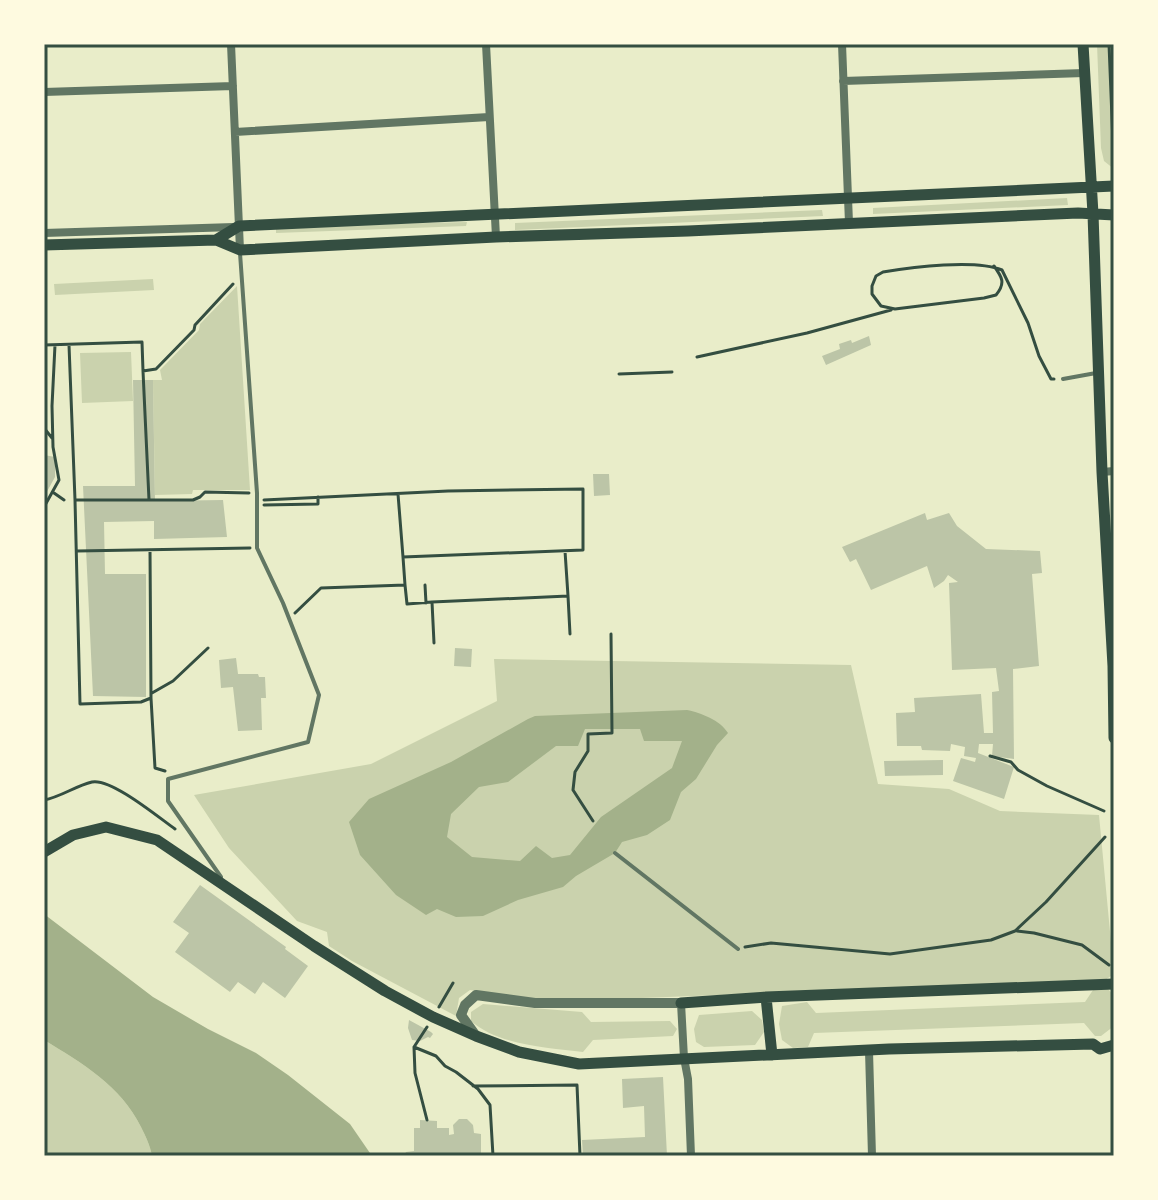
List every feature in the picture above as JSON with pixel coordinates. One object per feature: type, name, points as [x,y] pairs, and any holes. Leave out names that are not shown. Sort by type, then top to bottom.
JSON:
[{"type":"main road","points":[[1083,44],[1098,373],[1108,471],[1114,738]]},
{"type":"main road","points":[[216,240],[239,226],[1112,186]]},
{"type":"main road","points":[[44,245],[216,240],[240,250],[1078,213],[1114,215]]},
{"type":"main road","points":[[44,852],[73,835],[106,827],[157,840],[338,961],[433,1017],[519,1052],[579,1064],[1093,1044],[1100,1049],[1114,1045]]},
{"type":"main road","points":[[681,1003],[742,993],[766,997],[1114,984]]},
{"type":"main road","points":[[766,997],[772,1055]]},
{"type":"street","points":[[231,44],[240,250]]},
{"type":"street","points":[[486,44],[496,237]]},
{"type":"street","points":[[842,44],[849,223]]},
{"type":"street","points":[[843,81],[1084,73]]},
{"type":"street","points":[[44,92],[233,86]]},
{"type":"street","points":[[235,132],[489,117]]},
{"type":"street","points":[[44,233],[239,226]]},
{"type":"street","points":[[476,1036],[461,1015],[465,1005],[476,995],[535,1003],[681,1003],[691,1156]]},
{"type":"street","points":[[869,1051],[872,1156]]},
{"type":"lane","points":[[227,887],[168,801],[168,779],[308,742],[319,695],[257,548],[257,493],[240,250]]},
{"type":"lane","points":[[1063,379],[1098,373]]},
{"type":"lane","points":[[615,853],[738,949]]},
{"type":"path","points":[[1109,44],[1112,186]]},
{"type":"path","points":[[895,309],[881,306],[872,294],[876,276],[883,272],[960,265],[994,266],[1002,270],[1051,379],[1063,379]]},
{"type":"path","points":[[697,357],[807,333],[895,309],[996,295],[1003,283],[994,266]]},
{"type":"path","points":[[143,371],[156,369],[242,276]]},
{"type":"path","points":[[44,345],[142,342],[149,500]]},
{"type":"path","points":[[44,507],[59,480],[52,406],[55,345]]},
{"type":"path","points":[[69,345],[80,704],[141,702],[173,681],[208,648]]},
{"type":"path","points":[[619,374],[672,372]]},
{"type":"path","points":[[44,428],[53,439]]},
{"type":"path","points":[[318,497],[318,504],[278,505],[264,502],[318,497],[583,489],[583,550],[403,557]]},
{"type":"path","points":[[52,492],[64,500]]},
{"type":"path","points":[[75,500],[193,500],[205,492],[257,493]]},
{"type":"path","points":[[398,494],[407,604],[568,596]]},
{"type":"path","points":[[76,551],[257,548]]},
{"type":"path","points":[[150,549],[155,768],[181,774]]},
{"type":"path","points":[[565,551],[570,634]]},
{"type":"path","points":[[289,619],[321,588],[405,585]]},
{"type":"path","points":[[425,585],[434,643]]},
{"type":"path","points":[[593,821],[573,790],[575,772],[588,751],[588,734],[612,733],[611,634]]},
{"type":"path","points":[[990,756],[1011,762],[1018,770],[1047,786],[1104,811]]},
{"type":"path","points":[[44,800],[92,782],[102,782],[119,790],[182,834]]},
{"type":"path","points":[[738,949],[771,943],[890,954],[991,940],[1015,931],[1105,837]]},
{"type":"path","points":[[1015,931],[1082,945],[1109,965]]},
{"type":"path","points":[[427,1120],[415,1073],[414,1047],[453,983]]},
{"type":"path","points":[[414,1047],[436,1056],[473,1086],[490,1105],[493,1156]]},
{"type":"path","points":[[473,1086],[577,1085],[580,1156]]},
{"type":"shaded area","points":[[1097,44],[1114,44],[1114,169],[1104,161],[1101,148]]},
{"type":"shaded area","points":[[1067,198],[1068,205],[873,214],[873,208]]},
{"type":"shaded area","points":[[822,210],[823,216],[515,230],[515,223]]},
{"type":"shaded area","points":[[467,222],[466,226],[276,233],[276,227]]},
{"type":"shaded area","points":[[153,279],[154,290],[55,295],[54,284]]},
{"type":"shaded area","points":[[237,286],[250,490],[193,490],[192,494],[155,495],[153,380],[162,380],[160,370]]},
{"type":"shaded area","points":[[131,352],[133,401],[82,403],[80,353]]},
{"type":"shaded area","points":[[494,659],[851,665],[878,784],[949,789],[1000,811],[1099,815],[1114,974],[1105,980],[539,1002],[470,990],[459,998],[456,1016],[352,961],[329,946],[327,932],[297,921],[229,848],[194,795],[371,764],[497,701]]},
{"type":"shaded area","points":[[687,710],[715,721],[728,733],[696,779],[681,792],[670,820],[647,835],[622,842],[615,853],[563,887],[518,900],[483,916],[456,917],[437,909],[426,915],[396,895],[360,855],[349,822],[369,799],[451,762],[535,716]],"holes":[[[585,729],[640,729],[644,741],[682,741],[672,768],[601,817],[570,855],[552,858],[536,846],[520,861],[472,857],[447,837],[451,814],[479,787],[508,782],[556,746],[578,746]]]},
{"type":"shaded area","points":[[44,914],[153,997],[256,1053],[288,1075],[350,1124],[372,1156],[152,1156],[141,1127],[123,1099],[86,1067],[44,1040]]},
{"type":"shaded area","points":[[1108,989],[1114,996],[1114,1026],[1101,1036],[1095,1036],[1084,1023],[814,1033],[808,1047],[793,1048],[782,1040],[779,1024],[782,1006],[807,1002],[816,1013],[1085,1002],[1093,990]]},
{"type":"shaded area","points":[[483,1004],[582,1012],[591,1022],[670,1021],[677,1029],[673,1036],[593,1040],[583,1052],[555,1049],[509,1040],[482,1029],[471,1021],[471,1012]]},
{"type":"shaded area","points":[[752,1011],[762,1020],[764,1032],[755,1045],[704,1047],[696,1042],[694,1029],[699,1015]]},
{"type":"shaded area","points":[[44,1040],[86,1067],[123,1099],[141,1127],[152,1156],[44,1156]]},
{"type":"building","points":[[869,336],[871,345],[826,365],[822,356],[840,349],[839,344]]},
{"type":"building","points":[[133,380],[153,380],[155,501],[223,500],[227,537],[154,539],[154,521],[104,522],[105,574],[146,574],[146,697],[93,696],[83,486],[135,486]]},
{"type":"building","points":[[44,455],[55,457],[55,477],[44,497]]},
{"type":"building","points":[[593,474],[609,474],[610,495],[594,496]]},
{"type":"building","points":[[925,513],[927,520],[949,513],[957,526],[986,549],[1040,551],[1042,573],[1032,574],[1039,666],[1013,669],[1014,759],[992,756],[993,744],[979,744],[978,753],[1014,767],[1004,799],[953,781],[961,758],[975,762],[976,758],[964,756],[965,747],[951,744],[950,751],[897,746],[896,713],[915,712],[914,698],[981,694],[984,733],[993,733],[992,692],[999,691],[996,668],[952,670],[949,583],[958,582],[948,575],[934,588],[927,566],[871,590],[856,559],[850,562],[842,547]]},
{"type":"building","points":[[455,648],[472,649],[471,667],[454,666]]},
{"type":"building","points":[[236,658],[238,674],[265,677],[266,698],[261,698],[262,730],[238,731],[233,687],[221,688],[219,660]]},
{"type":"building","points":[[943,760],[943,775],[885,776],[884,761]]},
{"type":"building","points":[[200,885],[308,966],[285,998],[263,982],[255,994],[238,982],[230,992],[175,952],[189,933],[173,922]]},
{"type":"building","points":[[409,1020],[433,1034],[420,1041],[412,1040]]},
{"type":"building","points":[[663,1077],[667,1156],[583,1156],[582,1140],[645,1137],[644,1106],[623,1108],[622,1079]]},
{"type":"building","points":[[459,1119],[467,1119],[473,1125],[474,1133],[481,1134],[481,1156],[404,1156],[406,1152],[414,1151],[414,1128],[420,1128],[420,1120],[437,1121],[437,1128],[449,1128],[449,1135],[454,1134],[453,1125]]}]
